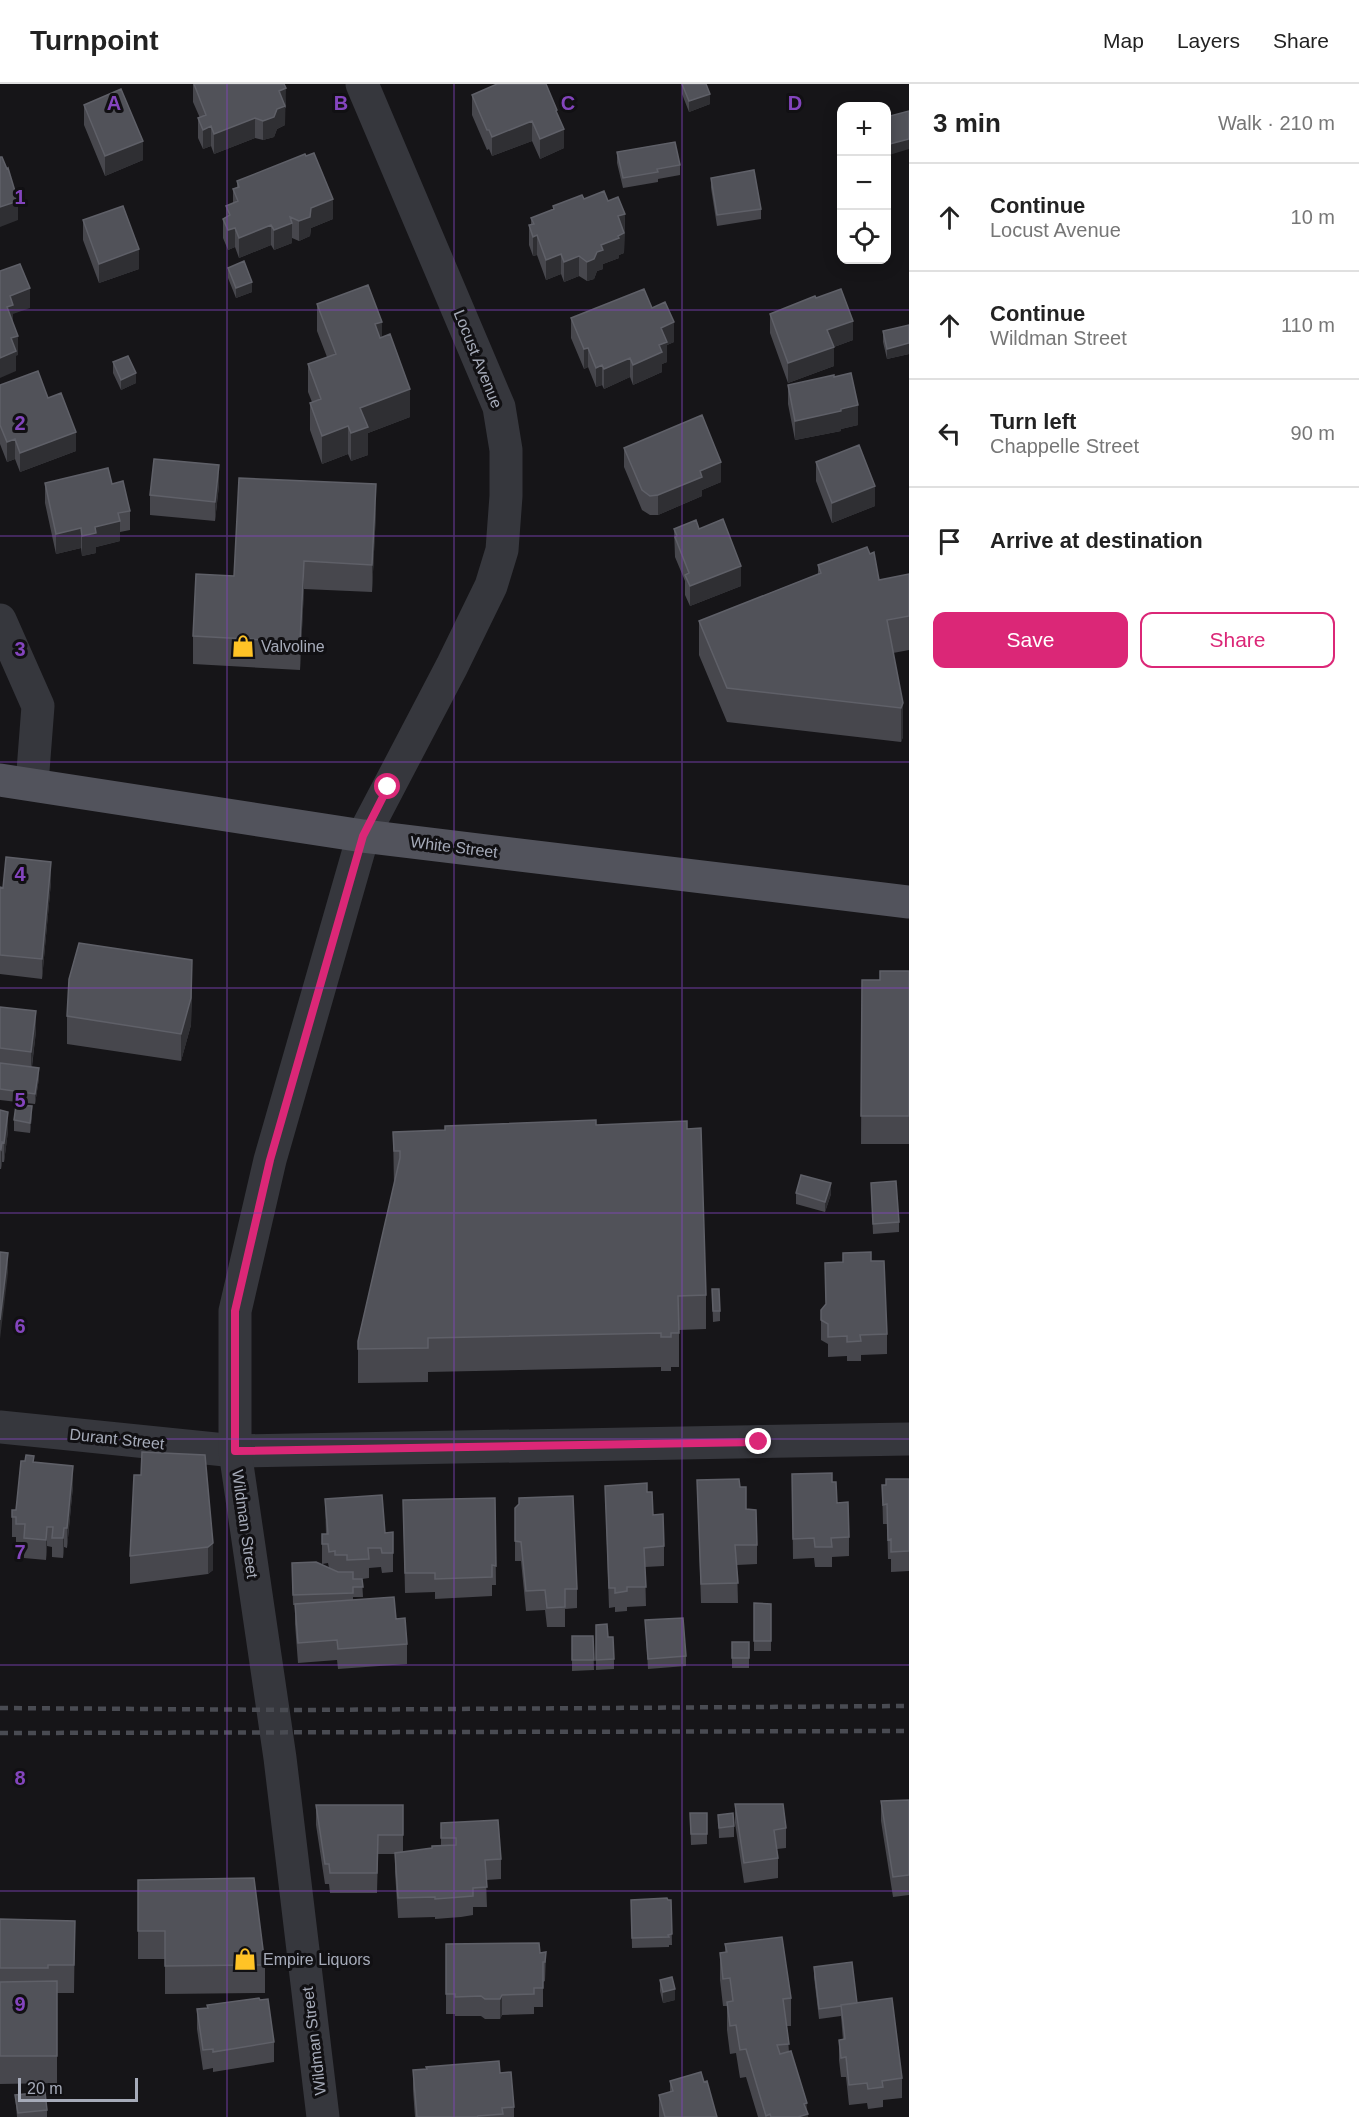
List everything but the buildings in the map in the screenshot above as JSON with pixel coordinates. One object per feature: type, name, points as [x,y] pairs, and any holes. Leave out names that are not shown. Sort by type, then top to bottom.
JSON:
[{"type":"main road","name":"White Street","points":[[16,782],[363,836],[909,902]]},
{"type":"street","name":"Locust Avenue","points":[[362,84],[499,407],[506,450],[506,496],[502,550],[491,586],[363,836]]},
{"type":"street","points":[[0,620],[38,706],[16,782]]},
{"type":"street","name":"Wildman Street","points":[[323,2117],[280,1758],[235,1451],[235,1311],[270,1160],[363,836]]},
{"type":"street","name":"Durant Street","points":[[0,1427],[235,1451],[909,1439]]},
{"type":"railway","points":[[0,1708],[298,1710],[909,1706]]},
{"type":"railway","points":[[0,1733],[909,1731]]},
{"type":"place","name":"Valvoline","points":[[243,646]]},
{"type":"place","name":"Empire Liquors","points":[[245,1959]]},
{"type":"route","points":[[388,787],[363,836],[314,1002],[270,1160],[235,1311],[235,1451],[759,1442]]}]
